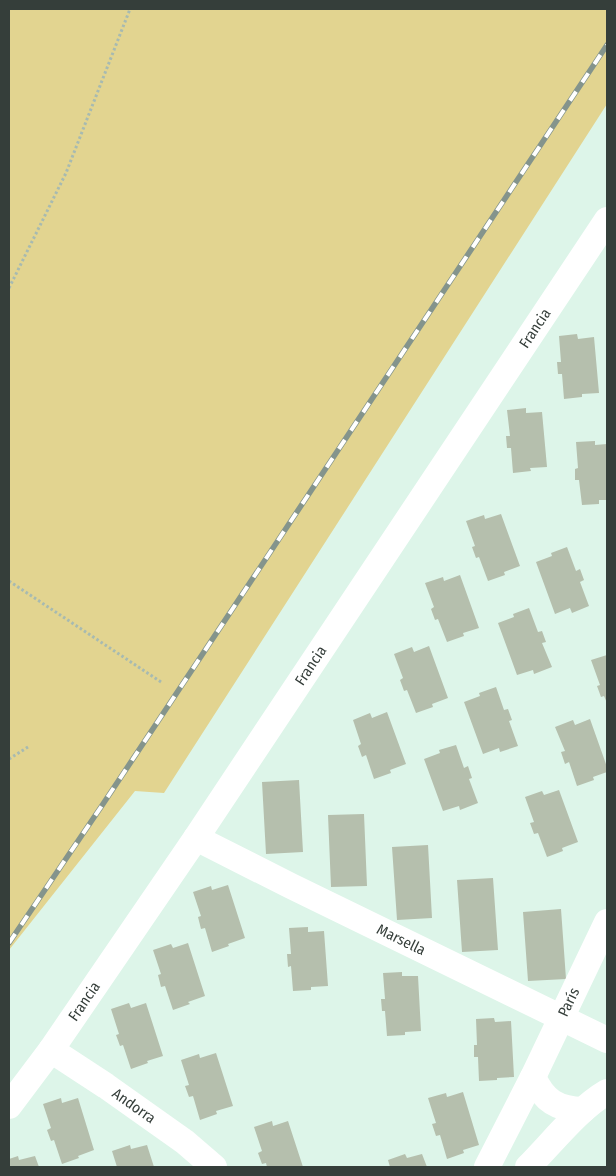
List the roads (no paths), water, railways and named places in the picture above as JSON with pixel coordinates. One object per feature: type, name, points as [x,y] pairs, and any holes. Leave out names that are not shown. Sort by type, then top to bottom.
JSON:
[{"type":"street","name":"Francia","points":[[9,1106],[51,1050],[196,838],[607,220]]},
{"type":"street","name":"Marsella","points":[[196,838],[607,1040]]},
{"type":"street","name":"París","points":[[487,1167],[533,1077],[606,924]]},
{"type":"street","name":"París","points":[[606,924],[607,957]]},
{"type":"street","name":"Andorra","points":[[51,1050],[185,1142],[214,1167]]},
{"type":"street","points":[[533,1077],[538,1089],[558,1106],[570,1110],[583,1110]]},
{"type":"street","points":[[528,1167],[583,1110],[607,1092]]},
{"type":"railway","points":[[9,943],[607,45]]}]
